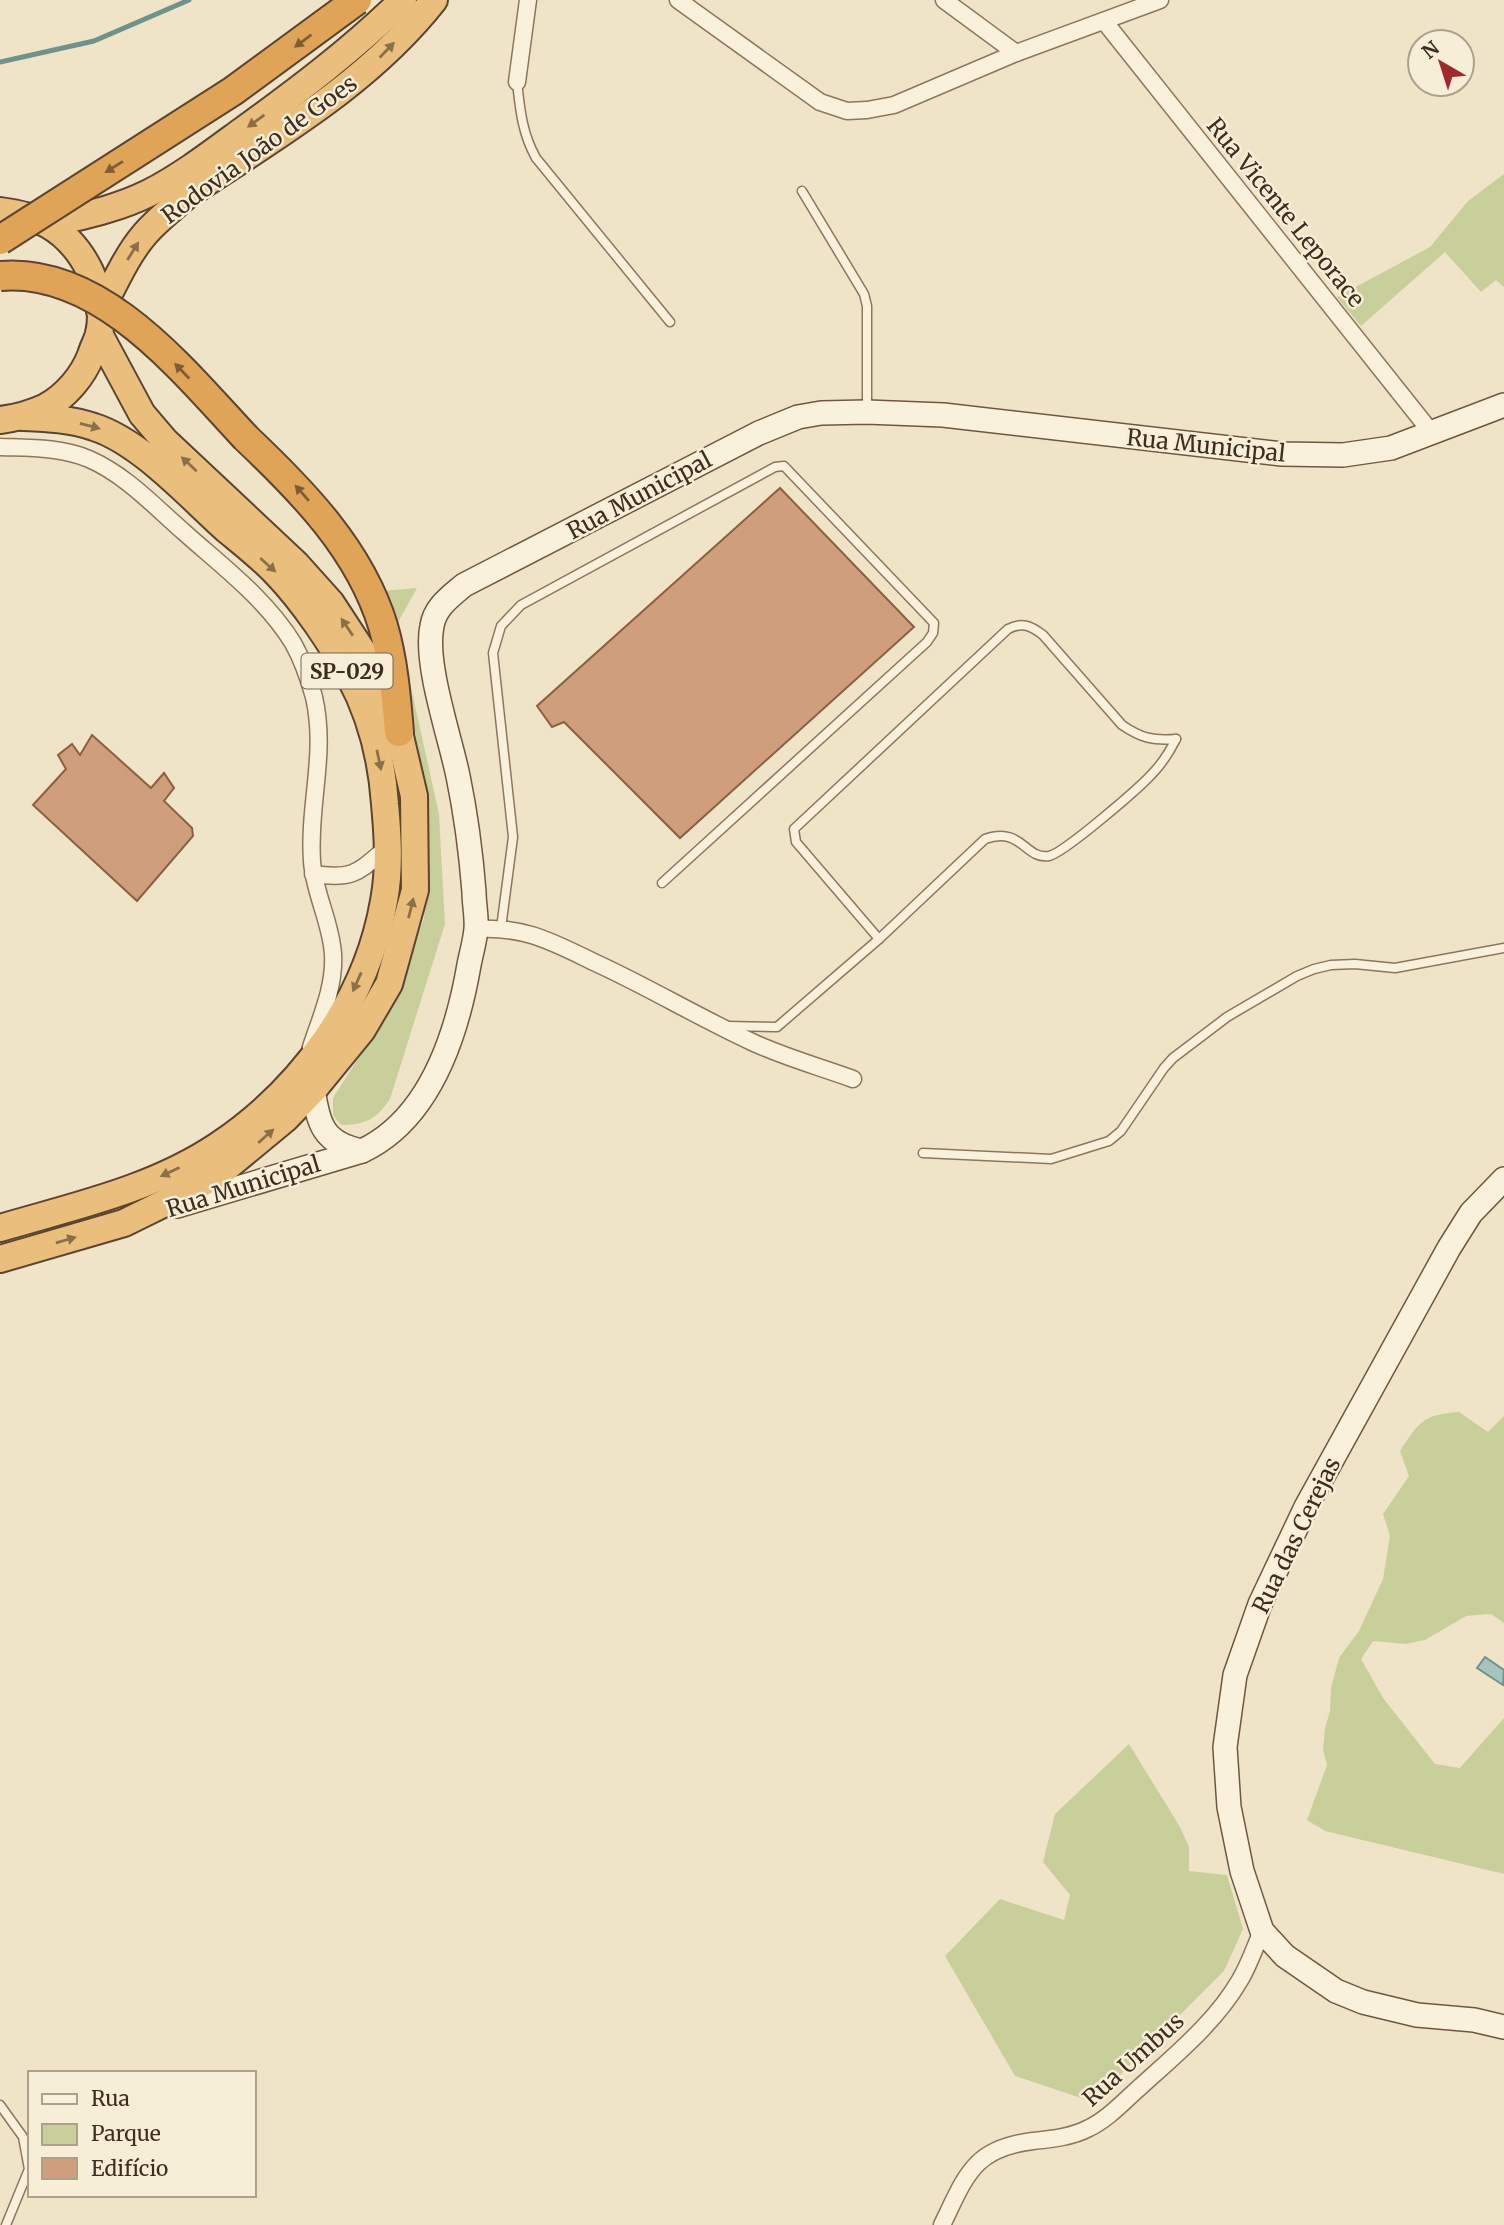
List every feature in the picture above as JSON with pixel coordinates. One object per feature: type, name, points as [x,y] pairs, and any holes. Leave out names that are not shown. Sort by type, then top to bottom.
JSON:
[{"type":"highway","points":[[0,240],[233,91],[358,0]]},
{"type":"highway","name":"Rodovia João de Goes","points":[[48,225],[118,206],[149,194],[180,175],[310,82],[344,55],[403,0]]},
{"type":"highway","name":"Rodovia João de Goes","points":[[11,419],[48,406],[70,388],[87,366],[99,322],[134,248],[156,223],[187,196],[334,96],[367,70],[434,0]]},
{"type":"highway","points":[[0,211],[48,225],[82,256],[94,282],[99,322]]},
{"type":"highway","points":[[0,276],[48,281],[83,293],[119,313],[161,349],[297,487],[360,573],[382,623],[388,646],[399,732]]},
{"type":"highway","name":"SP-029","points":[[0,1228],[117,1194],[173,1171],[219,1145],[308,1081],[362,1030],[389,984],[415,890],[414,796],[399,732],[367,658],[331,603],[296,564],[164,441],[142,414],[99,322]]},
{"type":"highway","name":"SP-029","points":[[0,1259],[124,1223],[187,1192],[222,1171],[285,1119],[308,1081],[371,952],[384,901],[389,846],[383,784],[369,720],[327,637],[278,574],[146,458],[120,439],[91,426],[55,419],[11,419]]},
{"type":"main road","name":"Rua Municipal","points":[[124,1223],[222,1191],[362,1151],[379,1143],[412,1110],[446,1054],[464,993],[476,929],[471,849],[452,747],[436,685],[430,639],[433,619],[438,610],[464,585],[787,420],[821,413],[943,415],[1282,454],[1343,455],[1391,448],[1504,405]]},
{"type":"main road","name":"Rua Municipal","points":[[308,1081],[319,1121],[330,1138],[344,1147],[362,1151]]},
{"type":"main road","name":"Rua das Cerejas","points":[[1262,1931],[1242,1871],[1229,1807],[1225,1747],[1235,1675],[1259,1604],[1306,1507],[1449,1248],[1471,1213],[1504,1179]]},
{"type":"main road","points":[[1262,1931],[1284,1956],[1336,1991],[1363,2002],[1417,2015],[1474,2020],[1504,2027]]},
{"type":"street","points":[[517,82],[528,0]]},
{"type":"street","points":[[678,0],[820,102],[834,108],[856,111],[894,105],[1016,53],[1160,0]]},
{"type":"street","points":[[944,0],[1016,53]]},
{"type":"street","name":"Rua Vicente Leporace","points":[[1104,21],[1431,432]]},
{"type":"street","points":[[0,447],[29,447],[71,453],[87,458],[119,475],[249,591],[293,644],[305,669],[320,732],[319,766],[310,836],[313,874],[333,953],[332,977],[308,1081]]},
{"type":"street","points":[[313,874],[348,876],[363,868],[389,846]]},
{"type":"street","points":[[476,929],[501,928],[545,939],[643,985],[753,1043],[853,1079]]},
{"type":"street","name":"Rua Umbus","points":[[942,2225],[964,2180],[978,2161],[992,2151],[1015,2143],[1064,2137],[1090,2128],[1191,2041],[1241,1979],[1262,1931]]},
{"type":"lane","points":[[517,82],[526,141],[536,158],[670,322]]},
{"type":"lane","points":[[802,191],[864,293],[867,306],[867,412]]},
{"type":"lane","points":[[501,928],[513,837],[492,653],[501,626],[521,605],[775,467],[784,466],[934,623],[933,633],[928,642],[662,883]]},
{"type":"lane","points":[[721,1026],[777,1027],[880,939],[985,839],[998,834],[1018,839],[1035,854],[1049,856],[1071,843],[1150,777],[1165,759],[1176,739],[1159,741],[1138,736],[1122,725],[1043,635],[1027,624],[1008,629],[794,830],[796,842],[880,939]]},
{"type":"lane","points":[[923,1153],[1051,1159],[1109,1141],[1121,1131],[1173,1058],[1227,1017],[1297,976],[1314,968],[1331,965],[1355,964],[1383,969],[1395,968],[1504,948]]},
{"type":"lane","points":[[0,2105],[23,2137],[28,2164]]},
{"type":"lane","points":[[6,2225],[28,2171]]},
{"type":"green space","points":[[1504,174],[1504,287],[1496,280],[1481,292],[1445,252],[1361,326],[1337,297],[1430,247],[1468,201]]},
{"type":"green space","points":[[417,588],[397,624],[439,814],[445,924],[390,1099],[370,1120],[341,1125],[333,1115],[333,1098],[389,1010],[424,918],[427,818],[381,591]]},
{"type":"green space","points":[[1459,1412],[1488,1432],[1504,1416],[1504,1623],[1491,1614],[1466,1616],[1425,1640],[1406,1644],[1373,1641],[1361,1659],[1383,1698],[1435,1764],[1460,1768],[1504,1718],[1504,1874],[1325,1831],[1307,1820],[1327,1765],[1323,1750],[1325,1728],[1339,1658],[1359,1631],[1383,1579],[1390,1536],[1383,1514],[1409,1476],[1400,1451],[1423,1421],[1437,1415]]},
{"type":"green space","points":[[1129,1744],[1180,1827],[1189,1847],[1189,1871],[1227,1875],[1243,1929],[1224,1971],[1093,2102],[1015,2076],[945,1956],[1000,1899],[1064,1920],[1070,1895],[1043,1862],[1055,1814]]},
{"type":"water","points":[[1485,1657],[1504,1670],[1503,1685],[1477,1668]]},
{"type":"building","points":[[780,488],[914,627],[680,838],[564,722],[552,727],[537,706]]},
{"type":"building","points":[[92,735],[151,788],[164,773],[174,788],[164,801],[192,828],[193,836],[137,901],[33,805],[66,769],[58,755],[72,744],[80,755]]},
{"type":"waterway","points":[[0,62],[94,41],[189,0]]}]
